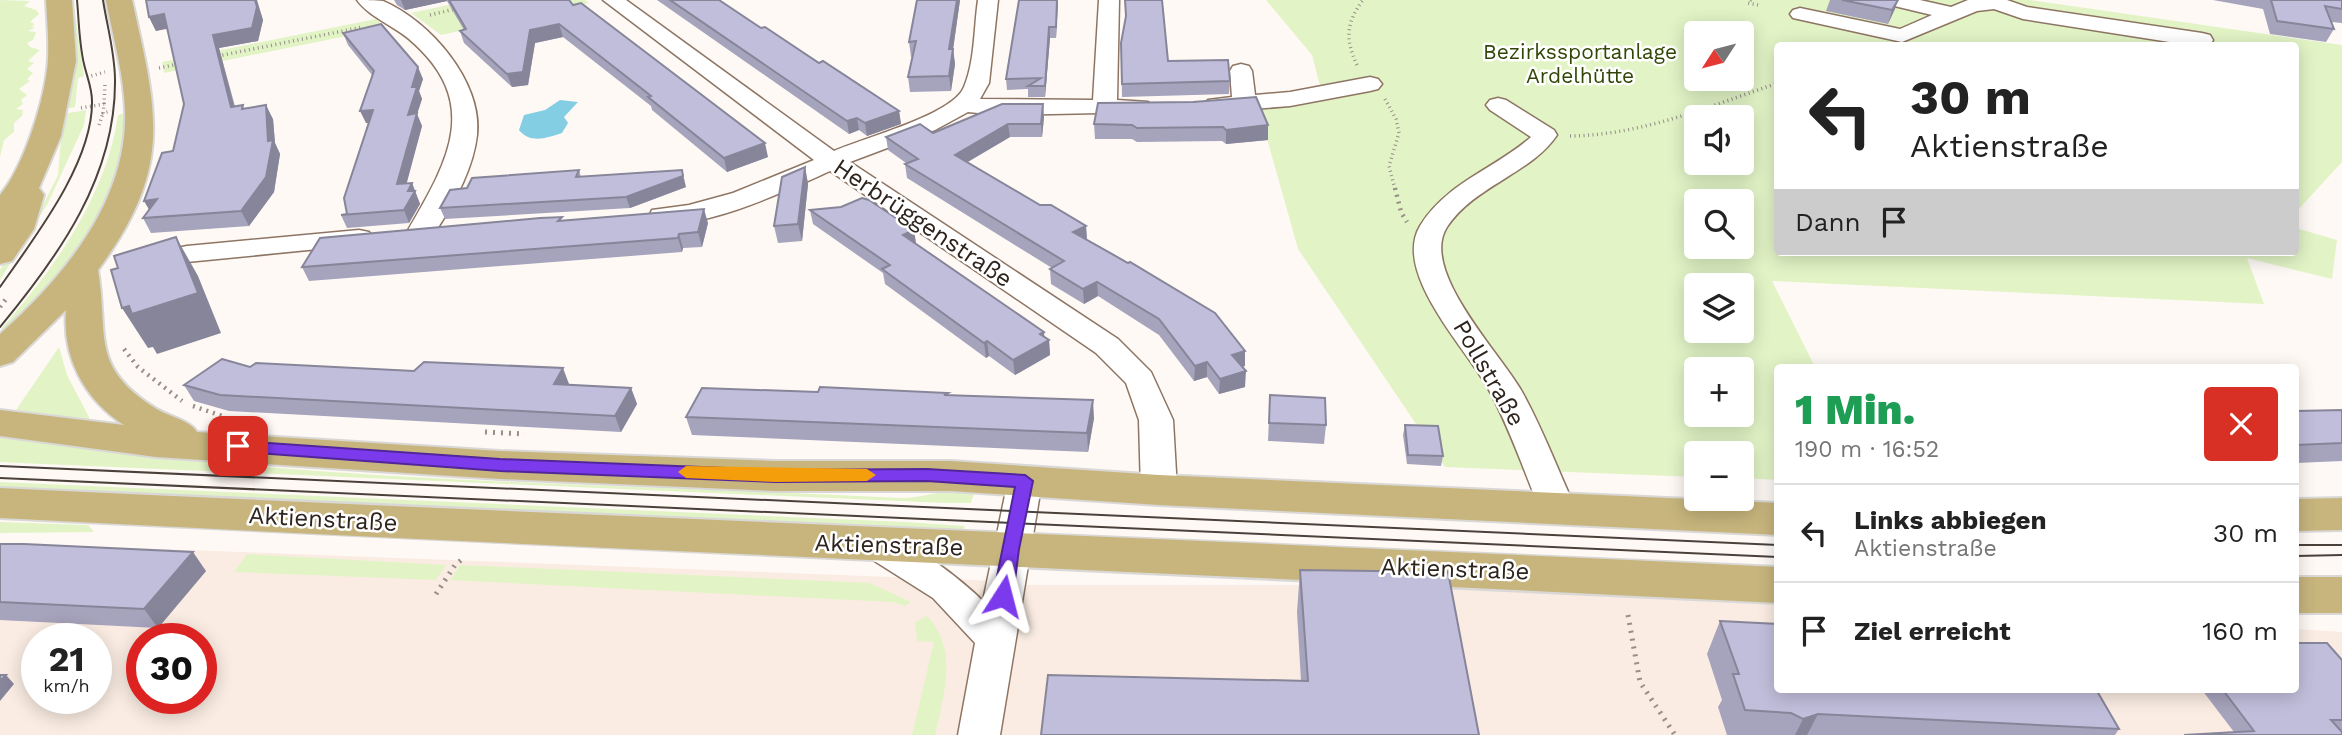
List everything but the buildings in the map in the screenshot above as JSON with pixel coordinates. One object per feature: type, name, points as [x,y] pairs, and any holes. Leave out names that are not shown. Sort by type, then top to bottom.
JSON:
[{"type":"main road","points":[[0,216],[28,183],[46,135],[59,78],[62,32],[59,0]]},
{"type":"main road","points":[[0,354],[47,308],[80,269],[120,206],[138,153],[139,105],[119,0]]},
{"type":"main road","points":[[0,254],[23,214],[28,199],[28,183]]},
{"type":"main road","points":[[80,269],[84,303],[83,331],[94,369],[118,403],[152,425],[500,465],[776,476],[927,475],[1159,490],[1774,519]]},
{"type":"main road","points":[[0,423],[156,443],[221,431]]},
{"type":"main road","name":"Aktienstraße","points":[[0,503],[1774,585]]},
{"type":"main road","points":[[2299,515],[2342,514]]},
{"type":"main road","points":[[2299,595],[2342,594]]},
{"type":"street","points":[[187,254],[410,233],[455,169],[465,134],[462,99],[452,72],[426,41],[401,21],[367,0]]},
{"type":"street","name":"Herbrüggenstraße","points":[[613,0],[833,162],[1107,346],[1140,379],[1156,420],[1159,490]]},
{"type":"street","points":[[639,217],[706,211],[945,116],[963,104],[976,88],[988,0]]},
{"type":"street","points":[[1105,107],[1109,0]]},
{"type":"street","points":[[1893,0],[1949,13]]},
{"type":"street","points":[[1800,14],[1902,36],[1949,13],[1973,5],[1996,2],[2023,13],[2202,40]]},
{"type":"street","points":[[1241,71],[1244,103]]},
{"type":"street","points":[[1193,107],[1290,99],[1370,84]]},
{"type":"street","points":[[963,104],[998,108],[1168,107]]},
{"type":"street","points":[[963,104],[997,121]]},
{"type":"street","points":[[1427,238],[1435,224],[1480,181],[1539,144],[1545,135],[1498,105]]},
{"type":"street","name":"Pollstraße","points":[[1427,238],[1428,265],[1445,299],[1504,389],[1557,507]]},
{"type":"street","points":[[979,735],[997,640],[1010,549],[1025,481]]},
{"type":"street","points":[[878,545],[946,588],[997,640]]},
{"type":"path","points":[[1363,0],[1348,22],[1347,45],[1370,84],[1379,91],[1396,119],[1399,133],[1389,166],[1401,212],[1408,223],[1427,238]]},
{"type":"path","points":[[1751,0],[1748,3],[1758,5]]},
{"type":"path","points":[[208,58],[463,7]]},
{"type":"path","points":[[159,68],[182,63]]},
{"type":"path","points":[[80,79],[106,72],[104,104]]},
{"type":"path","points":[[1545,135],[1598,136],[1681,115],[1774,84]]},
{"type":"path","points":[[76,109],[78,99]]},
{"type":"path","points":[[99,125],[103,113]]},
{"type":"path","points":[[0,307],[6,299]]},
{"type":"path","points":[[120,342],[138,367],[164,390],[200,409],[221,431]]},
{"type":"path","points":[[478,432],[534,434]]},
{"type":"path","points":[[436,594],[462,557]]},
{"type":"path","points":[[1628,615],[1640,682],[1675,735]]},
{"type":"shaded area","points":[[12,544],[996,581],[968,735],[0,735],[0,546]]},
{"type":"shaded area","points":[[1018,585],[1648,585],[1774,597],[1774,693],[2299,693],[2299,629],[2342,632],[2342,735],[986,735]]},
{"type":"green space","points":[[0,0],[30,1],[24,6],[36,10],[39,14],[30,22],[35,24],[32,26],[34,28],[28,31],[36,32],[33,40],[27,43],[40,50],[28,61],[34,63],[27,69],[33,73],[27,79],[30,81],[19,89],[27,95],[21,100],[23,104],[16,109],[23,110],[22,116],[14,123],[14,132],[4,140],[0,157]]},
{"type":"green space","points":[[70,0],[73,0],[84,76],[78,78],[75,107],[65,109]]},
{"type":"green space","points":[[471,0],[585,0],[589,3],[441,35],[411,13]]},
{"type":"green space","name":"Bezirkssportanlage Ardelhütte","points":[[1266,0],[2030,0],[2342,45],[2342,162],[2299,209],[2299,42],[1774,42],[1774,256],[2299,256],[2299,229],[2337,240],[2332,279],[2247,258],[2264,304],[1772,281],[1814,364],[1774,364],[1774,480],[1754,479],[1754,441],[1684,441],[1684,477],[1445,467],[1298,249],[1257,103],[1323,97],[1312,55]]},
{"type":"green space","points":[[376,19],[386,28],[164,73],[162,62]]},
{"type":"green space","points":[[86,110],[84,125],[48,203],[0,280],[0,270],[44,203],[58,175],[63,114]]},
{"type":"green space","points":[[126,113],[124,146],[117,176],[105,206],[89,234],[50,286],[7,333],[1,333],[4,329],[1,329],[40,282],[75,230],[102,175],[118,115]]},
{"type":"green space","points":[[59,347],[67,375],[89,420],[16,410]]},
{"type":"green space","points":[[0,436],[112,452],[224,463],[449,479],[901,498],[955,491],[974,493],[971,503],[945,503],[0,462]]},
{"type":"green space","points":[[0,482],[965,526],[962,532],[0,488]]},
{"type":"green space","points":[[0,522],[88,525],[94,532],[0,533]]},
{"type":"green space","points":[[247,554],[446,565],[436,580],[234,572]]},
{"type":"green space","points":[[460,565],[870,583],[911,602],[905,606],[892,602],[450,580]]},
{"type":"green space","points":[[927,616],[943,643],[946,658],[945,688],[935,735],[912,735],[934,642],[917,641],[915,622]]},
{"type":"water","points":[[560,100],[578,102],[564,117],[568,123],[562,133],[533,138],[519,130],[524,115],[545,110]]},
{"type":"tram line","points":[[0,287],[59,199],[83,149],[90,125],[92,96],[81,48],[77,0]]},
{"type":"tram line","points":[[0,327],[63,243],[95,182],[106,149],[113,115],[115,70],[103,0]]},
{"type":"tram line","points":[[0,466],[1774,545]]},
{"type":"tram line","points":[[0,478],[1774,557]]},
{"type":"tram line","points":[[2299,545],[2342,545]]},
{"type":"tram line","points":[[2299,556],[2342,555]]},
{"type":"slow traffic","points":[[686,472],[776,476],[867,475]]},
{"type":"route","points":[[238,446],[500,465],[776,476],[927,475],[1025,481],[1003,596]]}]
